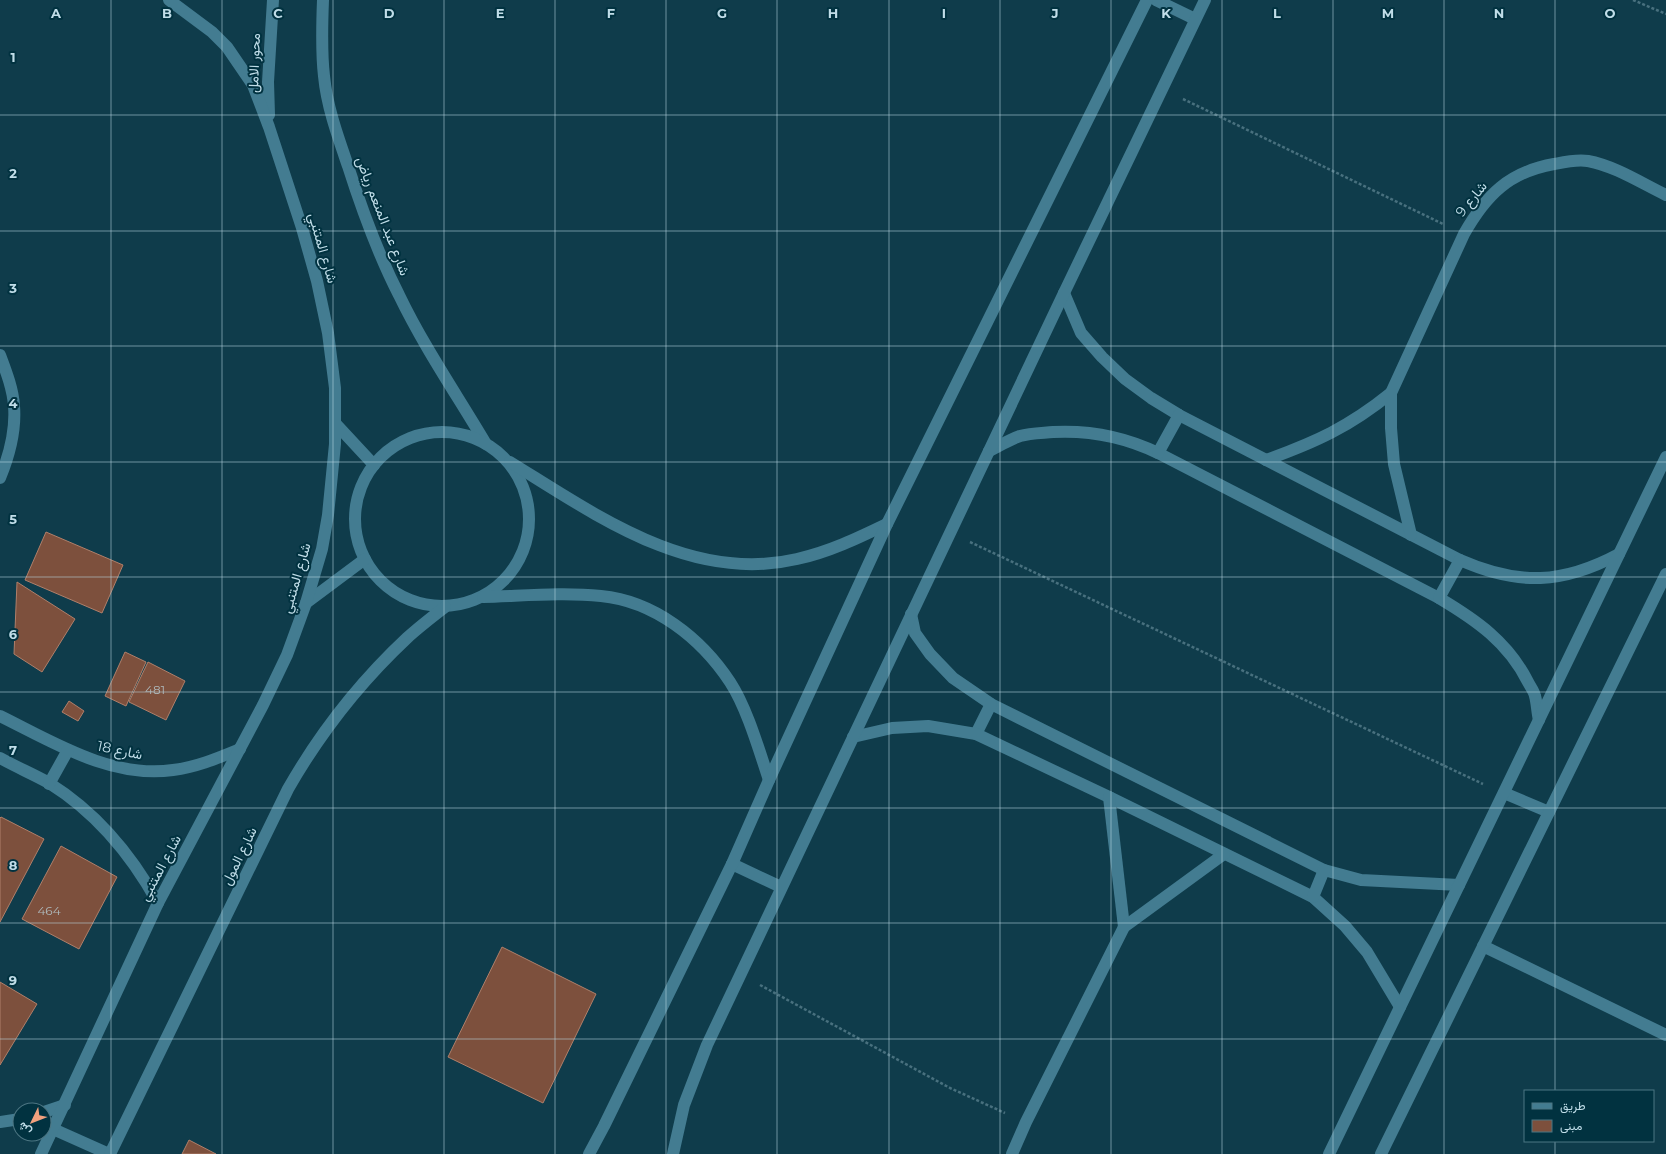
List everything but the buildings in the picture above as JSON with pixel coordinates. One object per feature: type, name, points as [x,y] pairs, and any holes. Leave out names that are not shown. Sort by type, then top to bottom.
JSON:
[{"type":"street","name":"شارع المتنبي","points":[[41,1154],[158,903],[240,749],[287,656],[306,603],[322,549],[328,515],[335,444],[335,388],[328,333],[317,281],[302,228],[269,127],[253,85],[227,47],[212,32],[169,0]]},
{"type":"street","name":"محور الامل","points":[[269,127],[268,82],[272,0]]},
{"type":"street","name":"شارع عبد المنعم رياض","points":[[323,0],[321,38],[324,77],[331,115],[370,231],[399,295],[419,334],[486,444]]},
{"type":"street","points":[[589,1154],[732,864],[887,524],[1147,0]]},
{"type":"street","points":[[1156,0],[1196,19]]},
{"type":"street","points":[[673,1154],[684,1105],[706,1045],[1205,0]]},
{"type":"street","name":"شارع 9","points":[[1411,535],[1401,499],[1394,464],[1391,428],[1391,393],[1464,234],[1477,212],[1493,193],[1514,177],[1537,167],[1562,163],[1586,161],[1611,168],[1666,195]]},
{"type":"street","points":[[1064,293],[1081,333],[1102,357],[1125,379],[1151,398],[1179,415],[1460,560],[1482,570],[1505,576],[1552,578],[1598,565],[1619,554]]},
{"type":"street","points":[[0,355],[8,379],[14,406],[13,433],[7,459],[0,478]]},
{"type":"street","name":"شارع 9","points":[[1266,460],[1321,439],[1346,426],[1369,411],[1391,393]]},
{"type":"street","points":[[1158,453],[1179,415]]},
{"type":"street","points":[[335,423],[374,465]]},
{"type":"street","points":[[989,451],[1020,436],[1044,432],[1069,431],[1094,433],[1142,445],[1439,598],[1464,613],[1487,629],[1506,648],[1523,670],[1535,695],[1538,720]]},
{"type":"street","points":[[504,457],[520,480],[529,505],[529,533],[521,559],[505,581],[483,597],[464,604],[445,607],[420,604],[397,594],[379,579],[365,559],[356,536],[355,510],[361,486],[374,465],[392,448],[414,437],[438,432],[463,434],[486,444],[562,494],[619,527],[654,544],[688,556],[724,563],[760,564],[796,559],[843,545],[887,524]]},
{"type":"street","points":[[1329,1154],[1666,458]]},
{"type":"street","points":[[306,603],[365,559]]},
{"type":"street","points":[[1439,598],[1460,560]]},
{"type":"street","points":[[1381,1154],[1666,574]]},
{"type":"street","points":[[483,597],[569,595],[602,596],[633,603],[663,616],[690,635],[712,658],[730,682],[746,714],[769,780]]},
{"type":"street","name":"شارع المول","points":[[110,1154],[288,789],[342,708],[373,672],[408,638],[445,607]]},
{"type":"street","points":[[911,614],[915,633],[930,654],[953,678],[991,704],[1324,870],[1361,880],[1459,884]]},
{"type":"street","points":[[976,734],[991,704]]},
{"type":"street","name":"شارع 18","points":[[0,716],[68,750],[101,764],[136,771],[172,771],[207,763],[240,749]]},
{"type":"street","points":[[853,737],[892,728],[928,726],[976,734],[1313,897],[1345,926],[1367,952],[1400,1007]]},
{"type":"street","points":[[49,784],[68,750]]},
{"type":"street","points":[[0,758],[49,784],[76,802],[123,848],[142,875],[158,903]]},
{"type":"street","points":[[1504,793],[1549,812]]},
{"type":"street","points":[[1109,797],[1124,927]]},
{"type":"street","points":[[1012,1154],[1026,1122],[1124,927],[1224,854]]},
{"type":"street","points":[[732,864],[781,887]]},
{"type":"street","points":[[1313,897],[1324,870]]},
{"type":"street","points":[[1483,946],[1666,1035]]},
{"type":"street","points":[[52,1109],[65,1105]]},
{"type":"street","points":[[0,1122],[12,1120]]},
{"type":"street","points":[[53,1129],[110,1154]]},
{"type":"path","points":[[1634,0],[1666,14]]},
{"type":"path","points":[[1162,89],[1464,234]]},
{"type":"path","points":[[950,532],[1504,793]]},
{"type":"path","points":[[740,975],[950,1088],[1026,1122]]}]
